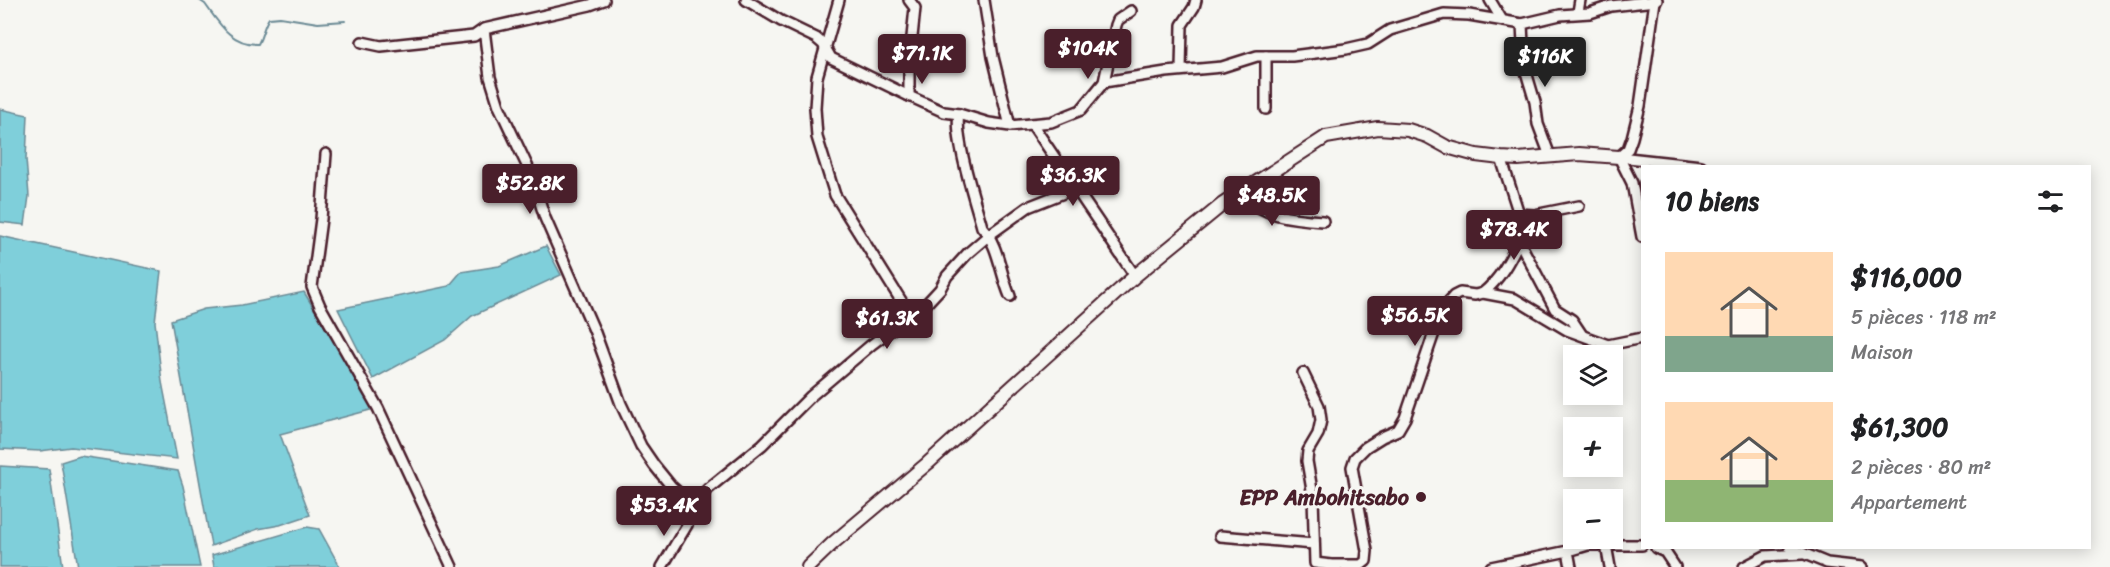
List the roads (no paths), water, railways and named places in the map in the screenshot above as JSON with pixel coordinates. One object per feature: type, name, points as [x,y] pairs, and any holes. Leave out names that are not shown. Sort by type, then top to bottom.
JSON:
[{"type":"street","points":[[363,42],[381,46],[474,36],[484,29],[555,14],[604,0]]},
{"type":"street","points":[[746,0],[816,38],[823,44],[831,58],[909,96],[944,112],[1010,126],[1051,122],[1081,110],[1104,82],[1116,25],[1118,20],[1131,11]]},
{"type":"street","points":[[839,0],[817,77],[815,108],[817,137],[835,195],[910,315]]},
{"type":"street","points":[[909,0],[915,8],[909,66],[909,96]]},
{"type":"street","points":[[984,0],[994,60],[1010,126]]},
{"type":"street","points":[[1181,70],[1182,25],[1196,0]]},
{"type":"street","points":[[1491,0],[1502,20]]},
{"type":"street","points":[[1578,12],[1580,0]]},
{"type":"street","points":[[1104,82],[1181,70],[1222,68],[1257,57],[1303,55],[1368,44],[1390,30],[1444,14],[1469,15],[1522,24],[1611,6],[1656,1],[1640,106],[1628,149],[1619,157]]},
{"type":"street","points":[[1522,24],[1524,65],[1535,102],[1538,124],[1550,156]]},
{"type":"street","points":[[484,29],[490,77],[499,106],[531,174],[545,218],[594,330],[621,404],[654,465],[671,486],[692,505]]},
{"type":"street","points":[[1266,56],[1266,109]]},
{"type":"street","points":[[959,114],[961,147],[982,227],[989,235],[1010,296]]},
{"type":"street","points":[[1032,124],[1135,276]]},
{"type":"street","points":[[808,567],[928,463],[1135,276],[1238,194],[1326,137],[1378,128],[1408,130],[1427,136],[1447,147],[1476,155],[1518,159],[1579,154],[1692,165]]},
{"type":"street","points":[[326,154],[321,219],[312,287],[320,306],[378,408],[452,567]]},
{"type":"street","points":[[1619,157],[1632,183],[1641,193]]},
{"type":"street","points":[[1501,158],[1519,214],[1516,223],[1519,241],[1555,309],[1572,320],[1583,336]]},
{"type":"street","points":[[1632,183],[1641,232]]},
{"type":"street","points":[[662,567],[687,525],[692,505],[762,445],[811,396],[927,303],[940,289],[947,276],[989,235],[1028,207],[1076,188]]},
{"type":"street","points":[[1238,194],[1264,212],[1296,219],[1323,221]]},
{"type":"street","points":[[1519,214],[1534,215],[1579,206]]},
{"type":"street","points":[[1483,293],[1509,261],[1519,241]]},
{"type":"street","points":[[1303,373],[1315,397],[1321,420],[1318,434],[1308,451],[1307,461],[1313,496],[1315,563],[1331,566],[1361,565],[1366,561],[1367,551],[1352,466],[1355,458],[1382,437],[1398,430],[1405,418],[1436,327],[1446,305],[1454,296],[1460,293],[1483,293],[1515,300],[1567,330],[1608,345],[1641,338]]},
{"type":"street","points":[[1220,536],[1314,544]]},
{"type":"street","points":[[1623,545],[1641,545]]},
{"type":"street","points":[[1491,567],[1535,562],[1575,549]]},
{"type":"street","points":[[1607,549],[1610,567]]},
{"type":"street","points":[[1658,549],[1665,552],[1675,567]]},
{"type":"street","points":[[1792,549],[1827,563],[1862,567]]},
{"type":"street","points":[[1568,551],[1571,567]]},
{"type":"street","points":[[1744,567],[1765,556],[1805,554]]},
{"type":"water","points":[[0,109],[28,115],[26,159],[29,196],[25,225],[0,222]]},
{"type":"water","points":[[0,236],[161,271],[155,322],[162,382],[177,459],[71,447],[40,451],[0,449]]},
{"type":"water","points":[[546,246],[561,275],[472,316],[445,340],[373,379],[338,309],[449,286],[461,272],[499,266]]},
{"type":"water","points":[[304,292],[374,409],[280,434],[310,515],[280,525],[258,529],[211,546],[171,320],[204,309],[242,305]]},
{"type":"water","points":[[80,456],[178,471],[200,567],[78,567],[61,462]]},
{"type":"water","points":[[0,466],[49,469],[63,567],[0,567]]},
{"type":"water","points":[[307,527],[319,529],[340,567],[214,567],[212,555]]},
{"type":"waterway","points":[[199,0],[205,4],[227,32],[240,41],[249,43],[258,44],[269,18],[280,17],[318,23],[345,21]]},
{"type":"place","name":"EPP Ambohitsabo","points":[[1421,497]]}]
